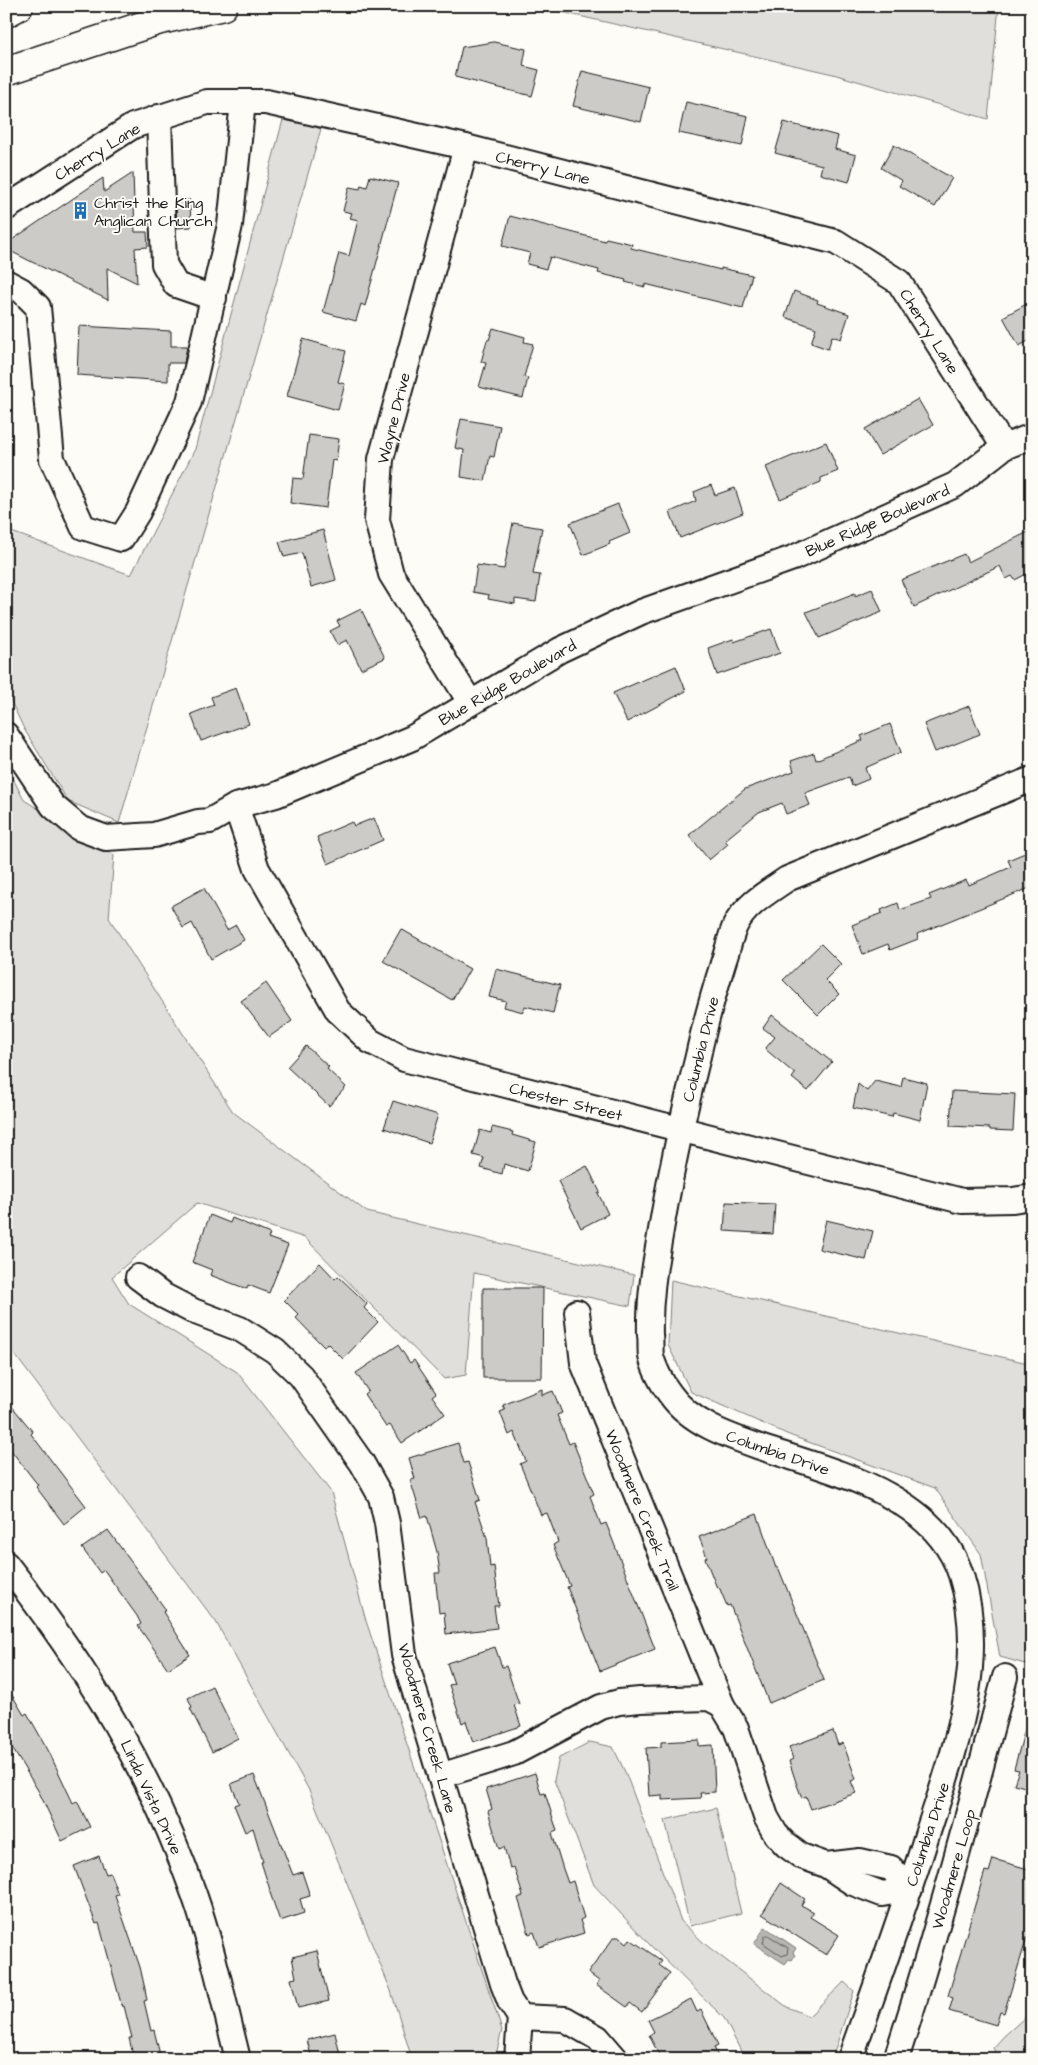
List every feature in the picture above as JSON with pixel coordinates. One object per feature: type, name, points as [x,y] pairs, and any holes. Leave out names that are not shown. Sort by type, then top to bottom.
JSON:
[{"type":"highway","points":[[6,13],[19,6]]},
{"type":"highway","points":[[6,71],[160,20],[223,6]]},
{"type":"street","name":"Cherry Lane","points":[[6,208],[133,126],[207,102],[266,102],[466,147],[836,242],[899,282],[1004,448]]},
{"type":"street","points":[[6,282],[22,290],[38,307],[52,459],[84,527],[121,539],[138,512],[189,402],[230,225],[243,102]]},
{"type":"street","points":[[159,117],[164,264],[176,285],[214,298]]},
{"type":"street","name":"Wayne Drive","points":[[466,147],[381,459],[377,520],[391,574],[470,702]]},
{"type":"street","name":"Blue Ridge Boulevard","points":[[6,735],[54,806],[79,828],[106,838],[154,835],[198,822],[210,821],[236,806],[276,795],[412,738],[560,650],[641,612],[793,558],[955,485],[1004,448],[1032,436]]},
{"type":"street","name":"Columbia Drive","points":[[850,2059],[910,1890],[945,1779],[966,1704],[971,1660],[971,1624],[967,1595],[960,1571],[946,1546],[930,1525],[913,1510],[859,1480],[731,1437],[692,1415],[668,1393],[651,1356],[650,1311],[654,1268],[680,1130],[712,996],[736,924],[755,901],[787,879],[1032,779]]},
{"type":"street","name":"Chester Street","points":[[236,806],[257,869],[338,1011],[370,1041],[404,1060],[962,1200],[1013,1200],[1032,1196]]},
{"type":"street","name":"Woodmere Creek Lane","points":[[138,1278],[162,1295],[193,1311],[240,1330],[275,1351],[301,1376],[362,1463],[381,1497],[388,1523],[404,1654],[503,1984],[510,2002],[520,2017]]},
{"type":"street","name":"Woodmere Creek Trail","points":[[577,1312],[583,1364],[722,1705],[736,1728],[766,1817],[786,1846],[801,1856],[826,1865],[860,1861],[891,1868],[910,1890]]},
{"type":"street","name":"Linda Vista Drive","points":[[6,1564],[38,1605],[96,1688],[124,1736],[151,1791],[173,1839],[194,1896],[212,1953],[238,2059]]},
{"type":"street","name":"Woodmere Loop","points":[[896,2059],[967,1818],[1005,1677]]},
{"type":"street","points":[[440,1776],[514,1753],[601,1707],[619,1702],[709,1698],[722,1705]]},
{"type":"street","points":[[516,2059],[520,2017],[565,2019],[598,2038],[616,2059]]},
{"type":"shaded area","points":[[535,6],[999,6],[988,119],[833,74]]},
{"type":"shaded area","points":[[284,116],[321,129],[119,823],[68,801],[24,729],[6,691],[6,530],[131,575],[195,449]]},
{"type":"shaded area","points":[[6,765],[24,800],[114,855],[109,918],[233,1112],[367,1212],[634,1275],[630,1306],[474,1273],[466,1375],[444,1379],[305,1238],[197,1203],[112,1277],[129,1304],[237,1372],[331,1492],[366,1621],[502,2030],[495,2059],[412,2059],[391,1991],[310,1792],[216,1622],[6,1343]]},
{"type":"shaded area","points":[[671,1280],[1032,1364],[1032,1666],[1000,1657],[981,1554],[935,1488],[789,1435],[691,1392],[668,1345]]},
{"type":"shaded area","points":[[590,1742],[613,1747],[626,1774],[681,1921],[706,1945],[787,2007],[809,2016],[844,1982],[854,1991],[832,2059],[745,2059],[724,2018],[650,1945],[594,1885],[554,1780],[559,1758]]},
{"type":"shaded area","points":[[716,1808],[741,1913],[690,1926],[665,1820]]},
{"type":"shaded area","points":[[1032,2011],[1032,2059],[999,2059],[993,2048]]},
{"type":"water","points":[[765,1927],[796,1948],[792,1960],[789,1959],[785,1964],[754,1944]]},
{"type":"building","points":[[494,42],[526,49],[523,66],[539,70],[532,96],[455,77],[462,47]]},
{"type":"building","points":[[582,71],[649,87],[641,122],[573,106]]},
{"type":"building","points":[[686,102],[748,116],[742,146],[679,133]]},
{"type":"building","points":[[784,122],[838,136],[835,149],[856,155],[849,182],[820,174],[822,165],[775,153]]},
{"type":"building","points":[[894,145],[952,178],[935,207],[899,186],[902,181],[881,168]]},
{"type":"building","name":"Christ the King Anglican Church","points":[[133,173],[135,232],[147,232],[148,247],[135,248],[137,283],[107,268],[108,300],[6,249],[6,244],[103,178],[104,192]]},
{"type":"building","points":[[370,176],[398,183],[365,306],[361,304],[356,321],[323,312],[339,253],[349,256],[358,220],[350,218],[352,213],[343,211],[349,187],[360,189],[361,185],[367,187]]},
{"type":"building","points":[[176,200],[190,200],[191,227],[177,228]]},
{"type":"building","points":[[510,216],[605,241],[606,238],[632,244],[631,248],[721,270],[721,268],[752,275],[743,308],[645,284],[645,287],[625,282],[626,280],[598,273],[599,270],[550,257],[546,269],[527,264],[530,253],[502,246]]},
{"type":"building","points":[[794,291],[818,300],[817,303],[849,314],[841,339],[832,336],[828,349],[811,343],[816,328],[785,317]]},
{"type":"building","points":[[1032,301],[1032,339],[1019,346],[1003,317]]},
{"type":"building","points":[[79,326],[171,331],[171,346],[187,346],[184,363],[168,363],[168,381],[77,375]]},
{"type":"building","points":[[493,328],[525,337],[524,342],[533,344],[524,377],[528,378],[523,398],[479,387],[486,363],[481,362],[487,340],[489,340]]},
{"type":"building","points":[[303,339],[346,351],[338,382],[345,384],[338,410],[287,396]]},
{"type":"building","points":[[918,399],[933,425],[880,455],[865,429]]},
{"type":"building","points":[[461,419],[500,426],[494,457],[490,456],[485,481],[461,477],[464,450],[455,448]]},
{"type":"building","points":[[309,435],[339,439],[336,461],[332,460],[326,508],[290,503],[293,478],[303,479]]},
{"type":"building","points":[[826,442],[838,471],[821,478],[821,482],[780,499],[766,467]]},
{"type":"building","points":[[711,485],[715,495],[735,488],[743,513],[680,538],[670,512],[696,501],[694,492]]},
{"type":"building","points":[[618,504],[630,533],[583,555],[570,523]]},
{"type":"building","points":[[513,523],[542,528],[533,574],[540,575],[536,602],[515,599],[515,604],[488,599],[489,595],[473,592],[477,565],[504,569]]},
{"type":"building","points":[[323,530],[336,580],[311,587],[302,553],[284,557],[279,542]]},
{"type":"building","points":[[1032,530],[1032,571],[1015,580],[1012,576],[1006,579],[1000,566],[914,607],[901,580],[964,554],[968,562]]},
{"type":"building","points":[[872,589],[882,612],[819,638],[806,612],[855,593],[855,596]]},
{"type":"building","points":[[361,609],[385,658],[361,669],[347,640],[337,645],[330,631],[340,626],[337,621]]},
{"type":"building","points":[[771,629],[780,653],[717,675],[708,648],[733,639],[734,642]]},
{"type":"building","points":[[676,666],[686,691],[627,722],[613,693]]},
{"type":"building","points":[[236,688],[249,724],[201,741],[191,714],[214,705],[211,697]]},
{"type":"building","points":[[969,706],[980,734],[935,752],[924,724]]},
{"type":"building","points":[[890,724],[901,752],[865,768],[869,779],[852,786],[849,777],[805,793],[810,805],[786,814],[782,803],[759,812],[725,840],[728,844],[709,860],[689,835],[745,789],[794,771],[791,761],[814,753],[816,760],[863,740],[861,736]]},
{"type":"building","points":[[374,818],[383,840],[328,864],[317,837],[352,822],[354,826]]},
{"type":"building","points":[[1025,853],[1026,855],[1032,853],[1032,887],[917,934],[918,939],[890,950],[888,944],[863,954],[852,925],[882,913],[881,910],[898,903],[900,910],[931,899],[929,895],[966,880],[969,885],[1011,867],[1008,860]]},
{"type":"building","points":[[204,888],[227,930],[236,925],[244,940],[211,959],[192,923],[183,928],[171,906]]},
{"type":"building","points":[[401,929],[470,969],[452,1000],[383,961]]},
{"type":"building","points":[[821,944],[841,964],[825,980],[839,994],[818,1015],[783,980]]},
{"type":"building","points":[[496,969],[560,985],[553,1013],[525,1006],[523,1012],[504,1007],[506,1001],[489,997]]},
{"type":"building","points":[[266,983],[292,1021],[269,1037],[241,1001]]},
{"type":"building","points":[[772,1015],[832,1062],[808,1091],[792,1078],[795,1074],[765,1049],[775,1037],[763,1028]]},
{"type":"building","points":[[306,1046],[329,1067],[327,1069],[346,1087],[329,1106],[287,1067]]},
{"type":"building","points":[[903,1077],[927,1083],[920,1120],[893,1113],[892,1117],[853,1108],[858,1084],[867,1091],[875,1081],[901,1087]]},
{"type":"building","points":[[952,1091],[1015,1094],[1013,1131],[950,1126]]},
{"type":"building","points":[[393,1101],[438,1115],[429,1143],[384,1128]]},
{"type":"building","points":[[492,1127],[513,1132],[512,1135],[536,1142],[528,1171],[504,1164],[502,1174],[481,1168],[484,1158],[473,1155],[480,1130],[491,1133]]},
{"type":"building","points":[[587,1166],[608,1214],[581,1228],[558,1181]]},
{"type":"building","points":[[726,1202],[775,1204],[773,1234],[724,1231]]},
{"type":"building","points":[[210,1215],[230,1223],[232,1218],[270,1234],[268,1238],[288,1245],[269,1293],[248,1285],[247,1289],[210,1275],[212,1270],[192,1262]]},
{"type":"building","points":[[826,1220],[873,1231],[866,1260],[819,1249]]},
{"type":"building","points":[[320,1263],[335,1279],[338,1276],[367,1304],[364,1308],[378,1322],[343,1359],[327,1343],[324,1347],[296,1318],[299,1315],[284,1300]]},
{"type":"building","points":[[483,1288],[543,1288],[542,1378],[483,1378]]},
{"type":"building","points":[[398,1345],[410,1363],[414,1360],[436,1393],[432,1396],[445,1414],[402,1443],[390,1425],[386,1427],[364,1394],[368,1391],[356,1373]]},
{"type":"building","points":[[542,1389],[542,1395],[553,1391],[562,1413],[557,1415],[569,1444],[573,1442],[594,1494],[590,1496],[601,1525],[606,1523],[655,1649],[600,1671],[567,1587],[570,1586],[553,1545],[558,1542],[547,1513],[541,1515],[520,1464],[526,1461],[514,1432],[509,1435],[500,1412],[505,1410],[503,1405]]},
{"type":"building","points":[[6,1399],[33,1432],[31,1434],[86,1506],[64,1524],[36,1487],[38,1485],[6,1444]]},
{"type":"building","points":[[458,1443],[464,1463],[468,1462],[480,1500],[475,1502],[487,1538],[490,1567],[494,1566],[499,1606],[494,1606],[497,1628],[446,1634],[444,1612],[439,1613],[435,1573],[440,1573],[437,1552],[427,1516],[422,1518],[410,1480],[415,1479],[409,1458]]},
{"type":"building","points":[[757,1514],[776,1568],[778,1567],[824,1680],[769,1703],[730,1605],[727,1606],[719,1587],[717,1588],[699,1537]]},
{"type":"building","points":[[108,1530],[166,1610],[163,1612],[190,1655],[168,1669],[138,1626],[141,1624],[137,1616],[104,1570],[100,1573],[82,1548]]},
{"type":"building","points":[[495,1647],[502,1667],[506,1666],[519,1704],[514,1705],[521,1726],[473,1742],[466,1721],[462,1723],[449,1685],[454,1684],[447,1663]]},
{"type":"building","points":[[6,1685],[24,1715],[27,1713],[48,1750],[73,1803],[77,1801],[90,1827],[62,1841],[39,1792],[6,1738]]},
{"type":"building","points":[[212,1686],[238,1738],[212,1752],[190,1708],[192,1707],[188,1698]]},
{"type":"building","points":[[1027,1722],[1032,1723],[1032,1789],[1014,1784],[1019,1770],[1014,1769]]},
{"type":"building","points":[[833,1731],[838,1745],[843,1743],[856,1779],[851,1781],[856,1793],[811,1809],[806,1796],[802,1798],[797,1785],[789,1761],[793,1759],[789,1747]]},
{"type":"building","points":[[699,1740],[699,1746],[713,1745],[715,1792],[700,1793],[701,1798],[662,1800],[662,1795],[649,1796],[646,1748],[661,1747],[661,1742]]},
{"type":"building","points":[[535,1773],[541,1794],[545,1793],[557,1831],[552,1833],[563,1869],[568,1883],[573,1881],[584,1918],[580,1920],[584,1933],[539,1947],[534,1932],[529,1934],[518,1898],[523,1896],[514,1867],[510,1868],[504,1847],[499,1849],[488,1811],[492,1809],[486,1789]]},
{"type":"building","points":[[254,1775],[293,1875],[302,1872],[310,1896],[300,1899],[304,1913],[280,1921],[269,1890],[253,1828],[245,1832],[234,1805],[239,1803],[231,1784]]},
{"type":"building","points":[[99,1856],[106,1874],[110,1873],[118,1894],[115,1895],[140,1967],[147,2000],[144,2001],[151,2031],[154,2030],[161,2059],[134,2059],[129,2038],[132,2038],[124,2006],[122,2007],[99,1923],[96,1924],[74,1866]]},
{"type":"building","points":[[993,1859],[1032,1870],[1032,1921],[1004,2013],[1000,2012],[996,2025],[949,2011],[953,1998],[948,1996],[985,1871],[989,1872]]},
{"type":"building","points":[[781,1883],[805,1899],[801,1905],[814,1912],[810,1917],[839,1935],[826,1955],[762,1914]]},
{"type":"building","points":[[614,1937],[620,1937],[627,1943],[630,1939],[662,1961],[659,1965],[670,1973],[642,2012],[630,2003],[627,2007],[596,1985],[599,1981],[588,1973]]},
{"type":"building","points":[[317,1951],[329,2001],[298,2008],[291,1979],[296,1978],[292,1957]]},
{"type":"building","points":[[691,1999],[697,2012],[701,2010],[718,2045],[714,2047],[719,2059],[661,2059],[649,2035],[654,2032],[648,2020]]},
{"type":"building","points":[[335,2033],[341,2059],[312,2059],[307,2040]]},
{"type":"place","name":"Christ the King Anglican Church","points":[[80,211]]}]
